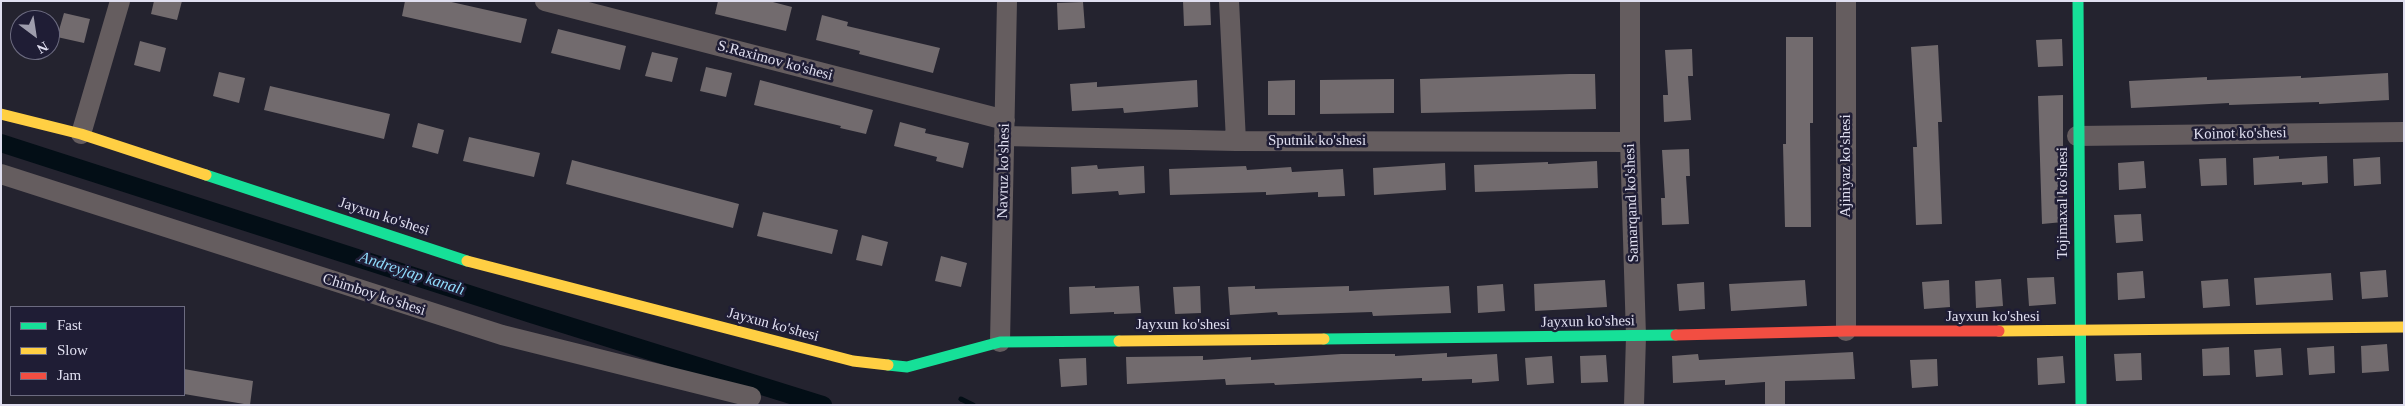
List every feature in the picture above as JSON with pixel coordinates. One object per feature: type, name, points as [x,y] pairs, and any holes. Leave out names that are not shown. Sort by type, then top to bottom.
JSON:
[{"type":"street","points":[[81,134],[120,1]]},
{"type":"street","name":"S.Raximov ko'shesi","points":[[544,1],[1004,128]]},
{"type":"street","name":"Navruz ko'shesi","points":[[1000,342],[1007,1]]},
{"type":"street","points":[[1229,1],[1236,141]]},
{"type":"street","name":"Samarqand ko'shesi","points":[[1630,1],[1630,142],[1636,336],[1634,405]]},
{"type":"street","name":"Ajiniyaz ko'shesi","points":[[1846,1],[1846,331]]},
{"type":"street","name":"Tojimaxal ko'shesi","points":[[2078,1],[2077,136],[2081,405]]},
{"type":"street","name":"Jayxun ko'shesi","points":[[1,114],[81,134],[464,260],[853,361],[907,367],[1000,342],[1636,336],[1846,331],[2079,331],[2404,327]]},
{"type":"street","name":"Sputnik ko'shesi","points":[[1004,128],[1236,141],[1630,142]]},
{"type":"street","name":"Koinot ko'shesi","points":[[2077,136],[2404,132]]},
{"type":"street","name":"Chimboy ko'shesi","points":[[1,174],[502,335],[752,397]]},
{"type":"building","points":[[154,1],[182,1],[177,20],[151,14]]},
{"type":"building","points":[[405,1],[447,1],[527,19],[521,43],[402,16]]},
{"type":"building","points":[[718,1],[769,1],[792,7],[786,31],[715,14]]},
{"type":"building","points":[[1183,1],[1210,1],[1211,25],[1184,26]]},
{"type":"building","points":[[1083,2],[1085,28],[1058,30],[1057,3]]},
{"type":"building","points":[[64,13],[90,19],[84,43],[60,38],[60,27]]},
{"type":"building","points":[[822,15],[848,22],[847,26],[940,48],[933,73],[859,54],[860,51],[816,40]]},
{"type":"building","points":[[558,29],[626,46],[620,70],[551,53]]},
{"type":"building","points":[[1786,37],[1813,37],[1813,123],[1810,123],[1811,227],[1785,227],[1783,144],[1786,144]]},
{"type":"building","points":[[2062,39],[2063,66],[2038,67],[2036,40]]},
{"type":"building","points":[[140,41],[166,48],[160,72],[134,65]]},
{"type":"building","points":[[1938,45],[1942,122],[1938,122],[1942,224],[1916,225],[1913,147],[1917,147],[1911,47]]},
{"type":"building","points":[[1692,49],[1693,76],[1688,76],[1691,120],[1664,122],[1663,95],[1668,95],[1665,50]]},
{"type":"building","points":[[652,52],[678,58],[672,82],[645,76]]},
{"type":"building","points":[[706,67],[732,73],[726,97],[700,91]]},
{"type":"building","points":[[219,72],[245,78],[239,103],[213,96]]},
{"type":"building","points":[[2388,73],[2389,100],[2319,104],[2319,102],[2229,105],[2229,103],[2131,108],[2129,81],[2207,77],[2207,80],[2301,76],[2301,78]]},
{"type":"building","points":[[1595,74],[1596,109],[1421,113],[1420,79]]},
{"type":"building","points":[[1394,79],[1394,113],[1320,114],[1320,80]]},
{"type":"building","points":[[760,80],[873,110],[866,134],[754,105]]},
{"type":"building","points":[[1197,80],[1198,107],[1124,113],[1123,108],[1072,111],[1070,84],[1097,82],[1097,87]]},
{"type":"building","points":[[1295,80],[1295,115],[1268,115],[1268,81]]},
{"type":"building","points":[[270,86],[390,114],[384,139],[264,110]]},
{"type":"building","points":[[2063,95],[2063,222],[2042,224],[2038,96]]},
{"type":"building","points":[[900,122],[926,129],[925,133],[969,143],[963,168],[936,161],[937,157],[894,146]]},
{"type":"building","points":[[418,123],[444,130],[438,154],[412,147]]},
{"type":"building","points":[[469,137],[540,153],[534,177],[463,161]]},
{"type":"building","points":[[1689,149],[1690,176],[1686,176],[1689,224],[1662,225],[1661,198],[1665,198],[1662,150]]},
{"type":"building","points":[[2279,156],[2279,159],[2327,156],[2328,183],[2302,185],[2302,182],[2254,185],[2253,158]]},
{"type":"building","points":[[2380,157],[2381,184],[2354,186],[2353,159]]},
{"type":"building","points":[[2226,158],[2227,185],[2201,186],[2199,159]]},
{"type":"building","points":[[572,160],[739,204],[733,228],[566,184]]},
{"type":"building","points":[[1597,161],[1598,188],[1475,192],[1474,165]]},
{"type":"building","points":[[2144,161],[2146,188],[2119,190],[2118,163]]},
{"type":"building","points":[[1445,163],[1446,190],[1374,195],[1373,168]]},
{"type":"building","points":[[1097,165],[1098,169],[1144,166],[1145,193],[1119,195],[1118,191],[1072,194],[1071,167]]},
{"type":"building","points":[[1246,166],[1247,170],[1291,167],[1292,172],[1343,169],[1345,196],[1318,197],[1318,192],[1266,195],[1266,192],[1170,195],[1169,169]]},
{"type":"building","points":[[763,212],[838,230],[832,254],[757,236]]},
{"type":"building","points":[[2141,214],[2143,241],[2116,243],[2114,215]]},
{"type":"building","points":[[862,235],[888,242],[882,266],[856,260]]},
{"type":"building","points":[[941,256],[967,263],[961,287],[935,281]]},
{"type":"building","points":[[2386,270],[2388,297],[2362,299],[2360,272]]},
{"type":"building","points":[[2143,271],[2145,298],[2118,300],[2117,273]]},
{"type":"building","points":[[2331,273],[2333,300],[2256,305],[2254,278]]},
{"type":"building","points":[[2054,277],[2056,304],[2029,306],[2027,278]]},
{"type":"building","points":[[2001,279],[2003,306],[1976,308],[1975,281]]},
{"type":"building","points":[[2228,279],[2230,306],[2203,308],[2201,281]]},
{"type":"building","points":[[1605,280],[1607,307],[1535,311],[1534,284]]},
{"type":"building","points":[[1805,280],[1807,306],[1731,311],[1729,284]]},
{"type":"building","points":[[1949,280],[1950,307],[1924,309],[1922,282]]},
{"type":"building","points":[[1704,282],[1705,309],[1679,311],[1677,284]]},
{"type":"building","points":[[1503,284],[1505,311],[1478,313],[1477,286]]},
{"type":"building","points":[[1095,286],[1095,288],[1139,286],[1141,313],[1070,314],[1069,287]]},
{"type":"building","points":[[1200,286],[1201,313],[1175,314],[1173,287]]},
{"type":"building","points":[[1255,286],[1255,289],[1349,286],[1349,291],[1449,286],[1451,313],[1373,316],[1372,312],[1278,315],[1277,312],[1230,315],[1228,287]]},
{"type":"building","points":[[2387,344],[2389,371],[2362,373],[2361,346]]},
{"type":"building","points":[[2334,346],[2335,373],[2309,375],[2307,348]]},
{"type":"building","points":[[2229,347],[2230,375],[2203,376],[2202,349]]},
{"type":"building","points":[[2281,348],[2283,375],[2256,377],[2254,350]]},
{"type":"building","points":[[1853,352],[1855,379],[1785,381],[1785,405],[1765,405],[1765,382],[1725,385],[1725,380],[1673,383],[1672,356],[1698,354],[1699,360]]},
{"type":"building","points":[[1447,353],[1447,357],[1497,354],[1499,381],[1472,383],[1472,379],[1422,381],[1422,378],[1275,385],[1274,383],[1226,385],[1225,379],[1127,384],[1126,357],[1203,356],[1203,360],[1251,357],[1251,360],[1341,354],[1395,354],[1395,356]]},
{"type":"building","points":[[2141,353],[2142,380],[2116,381],[2114,354]]},
{"type":"building","points":[[1606,355],[1608,382],[1581,383],[1580,356]]},
{"type":"building","points":[[1552,356],[1554,383],[1527,385],[1525,358]]},
{"type":"building","points":[[2063,356],[2065,383],[2038,385],[2037,358]]},
{"type":"building","points":[[1086,358],[1087,385],[1061,387],[1059,359]]},
{"type":"building","points":[[1937,359],[1938,386],[1912,388],[1910,360]]},
{"type":"building","points":[[185,369],[253,381],[250,405],[185,394]]},
{"type":"waterway","name":"Andreyjap kanalı","points":[[1,143],[531,314],[823,405]]},
{"type":"waterway","points":[[961,399],[973,405]]},
{"type":"traffic: fast","points":[[2078,1],[2081,405]]},
{"type":"traffic: fast","points":[[206,175],[467,261]]},
{"type":"traffic: fast","points":[[1324,339],[1676,335]]},
{"type":"traffic: fast","points":[[888,365],[907,367],[1000,342],[1119,341]]},
{"type":"traffic: slow","points":[[1,114],[81,134],[206,175]]},
{"type":"traffic: slow","points":[[467,261],[853,361],[888,365]]},
{"type":"traffic: slow","points":[[1999,331],[2404,327]]},
{"type":"traffic: slow","points":[[1119,341],[1324,339]]},
{"type":"traffic: jam","points":[[1676,335],[1846,331],[1999,331]]}]
